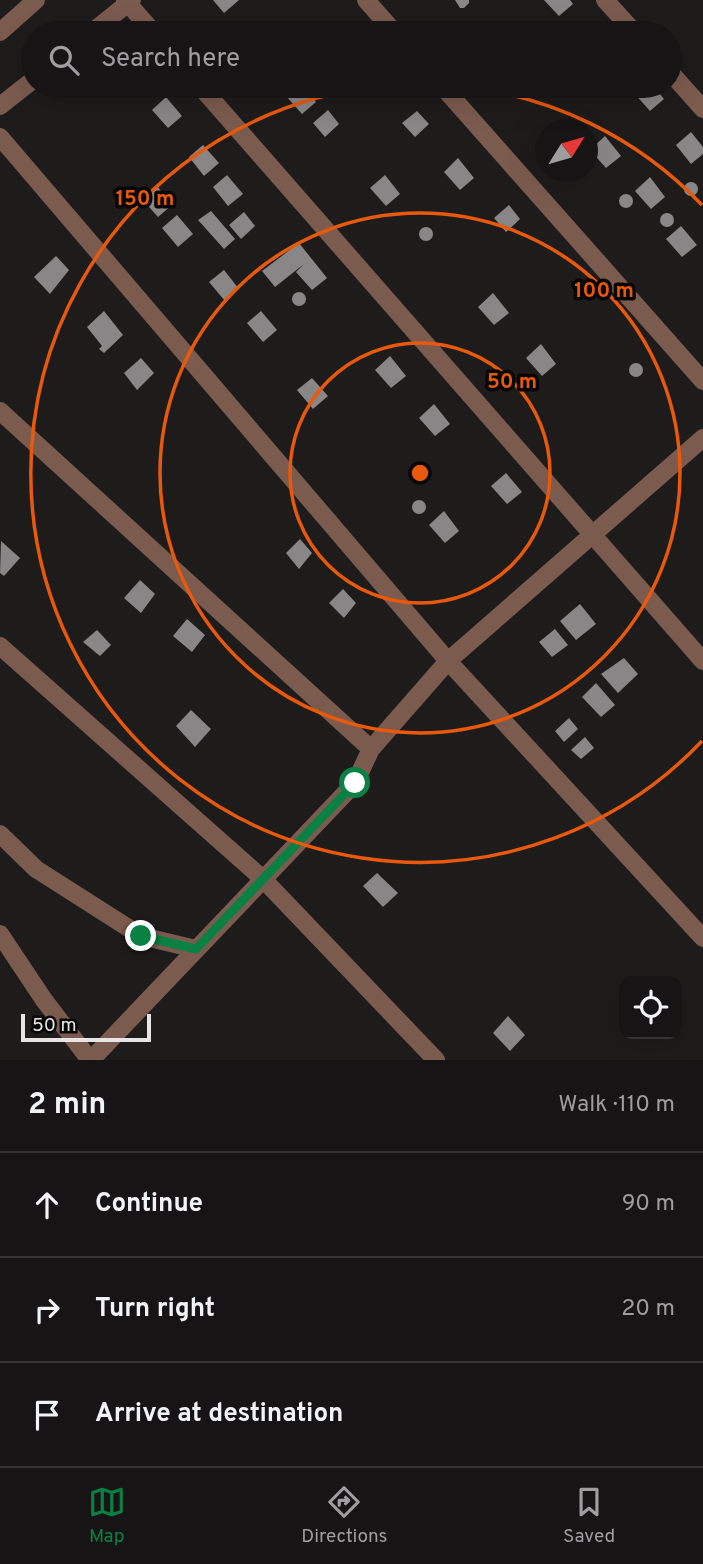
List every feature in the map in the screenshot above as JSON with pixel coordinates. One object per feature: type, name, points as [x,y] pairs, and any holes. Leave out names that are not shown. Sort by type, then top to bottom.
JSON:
[{"type":"street","points":[[0,33],[36,0]]},
{"type":"street","points":[[366,0],[384,21]]},
{"type":"street","points":[[605,0],[624,21]]},
{"type":"street","points":[[105,21],[128,1],[144,21]]},
{"type":"street","points":[[682,85],[703,109]]},
{"type":"street","points":[[0,106],[21,89]]},
{"type":"street","points":[[210,98],[703,662]]},
{"type":"street","points":[[453,98],[703,381]]},
{"type":"street","points":[[0,138],[448,661],[703,938]]},
{"type":"street","points":[[0,411],[371,749]]},
{"type":"street","points":[[0,934],[44,1000],[90,1060],[355,783],[371,749],[448,661],[703,438]]},
{"type":"street","points":[[0,646],[263,879],[436,1060]]},
{"type":"street","points":[[0,834],[36,869],[141,936],[196,949]]},
{"type":"building","points":[[213,0],[239,0],[224,13]]},
{"type":"building","points":[[455,0],[469,0],[469,3],[460,8]]},
{"type":"building","points":[[544,0],[570,0],[573,4],[559,16]]},
{"type":"building","points":[[167,98],[182,116],[168,128],[152,110]]},
{"type":"building","points":[[288,98],[313,98],[316,102],[302,114]]},
{"type":"building","points":[[638,98],[663,98],[664,99],[650,111]]},
{"type":"building","points":[[328,110],[339,124],[325,137],[313,123]]},
{"type":"building","points":[[417,111],[429,124],[415,137],[402,123]]},
{"type":"building","points":[[691,132],[703,147],[703,154],[691,164],[676,145]]},
{"type":"building","points":[[605,136],[621,156],[606,168],[598,159],[598,143]]},
{"type":"building","points":[[203,145],[219,163],[204,176],[189,157]]},
{"type":"building","points":[[458,158],[474,178],[460,190],[444,172]]},
{"type":"building","points":[[227,175],[243,194],[228,206],[213,187]]},
{"type":"building","points":[[385,175],[400,194],[386,206],[370,188]]},
{"type":"building","points":[[650,177],[665,197],[651,209],[635,191]]},
{"type":"building","points":[[691,182],[696,184],[696,194],[691,196],[686,194],[684,189],[686,184]]},
{"type":"building","points":[[157,186],[172,205],[158,217],[142,199]]},
{"type":"building","points":[[626,194],[631,196],[631,206],[626,208],[621,206],[619,201],[621,196]]},
{"type":"building","points":[[509,205],[520,219],[506,232],[494,218]]},
{"type":"building","points":[[211,211],[235,239],[224,249],[198,220]]},
{"type":"building","points":[[244,212],[255,226],[241,239],[229,225]]},
{"type":"building","points":[[667,213],[672,215],[672,225],[667,227],[662,225],[660,220],[662,215]]},
{"type":"building","points":[[177,215],[193,234],[178,247],[162,228]]},
{"type":"building","points":[[681,226],[697,245],[682,257],[666,239]]},
{"type":"building","points":[[426,227],[431,229],[431,239],[426,241],[421,239],[419,234],[421,229]]},
{"type":"building","points":[[299,243],[327,278],[312,290],[296,272],[304,264],[275,287],[262,271]]},
{"type":"building","points":[[56,256],[69,270],[50,294],[34,277]]},
{"type":"building","points":[[224,270],[239,289],[225,301],[209,282]]},
{"type":"building","points":[[299,292],[304,294],[304,304],[299,306],[294,304],[292,299],[294,294]]},
{"type":"building","points":[[493,293],[509,313],[494,325],[478,307]]},
{"type":"building","points":[[104,311],[123,335],[104,353],[99,349],[102,346],[87,327]]},
{"type":"building","points":[[261,311],[277,330],[263,342],[247,323]]},
{"type":"building","points":[[541,344],[556,364],[542,376],[526,358]]},
{"type":"building","points":[[390,356],[406,376],[391,388],[375,370]]},
{"type":"building","points":[[141,358],[154,373],[137,390],[124,373]]},
{"type":"building","points":[[636,363],[641,365],[641,375],[636,377],[631,375],[629,370],[631,365]]},
{"type":"building","points":[[312,378],[328,396],[313,409],[297,390]]},
{"type":"building","points":[[434,404],[450,424],[435,436],[419,418]]},
{"type":"building","points":[[506,473],[522,492],[507,504],[491,486]]},
{"type":"building","points":[[419,500],[424,502],[424,512],[419,514],[414,512],[412,507],[414,502]]},
{"type":"building","points":[[444,511],[459,531],[445,543],[429,525]]},
{"type":"building","points":[[300,539],[312,553],[299,569],[286,553]]},
{"type":"building","points":[[1,541],[20,558],[4,576],[0,573]]},
{"type":"building","points":[[140,580],[155,594],[141,613],[124,598]]},
{"type":"building","points":[[343,589],[356,603],[344,618],[329,603]]},
{"type":"building","points":[[580,604],[596,624],[576,640],[560,621]]},
{"type":"building","points":[[187,619],[205,635],[192,652],[173,636]]},
{"type":"building","points":[[555,629],[568,645],[552,657],[539,642]]},
{"type":"building","points":[[97,630],[111,645],[100,656],[83,642]]},
{"type":"building","points":[[624,658],[638,674],[618,693],[601,674]]},
{"type":"building","points":[[596,683],[615,705],[601,717],[582,697]]},
{"type":"building","points":[[191,710],[211,729],[195,747],[176,726]]},
{"type":"building","points":[[569,718],[578,729],[564,742],[555,731]]},
{"type":"building","points":[[585,737],[594,748],[581,759],[571,750]]},
{"type":"building","points":[[377,873],[398,893],[383,907],[363,886]]},
{"type":"building","points":[[508,1016],[525,1035],[510,1051],[493,1033]]},
{"type":"route","points":[[141,936],[196,949],[355,783]]}]
